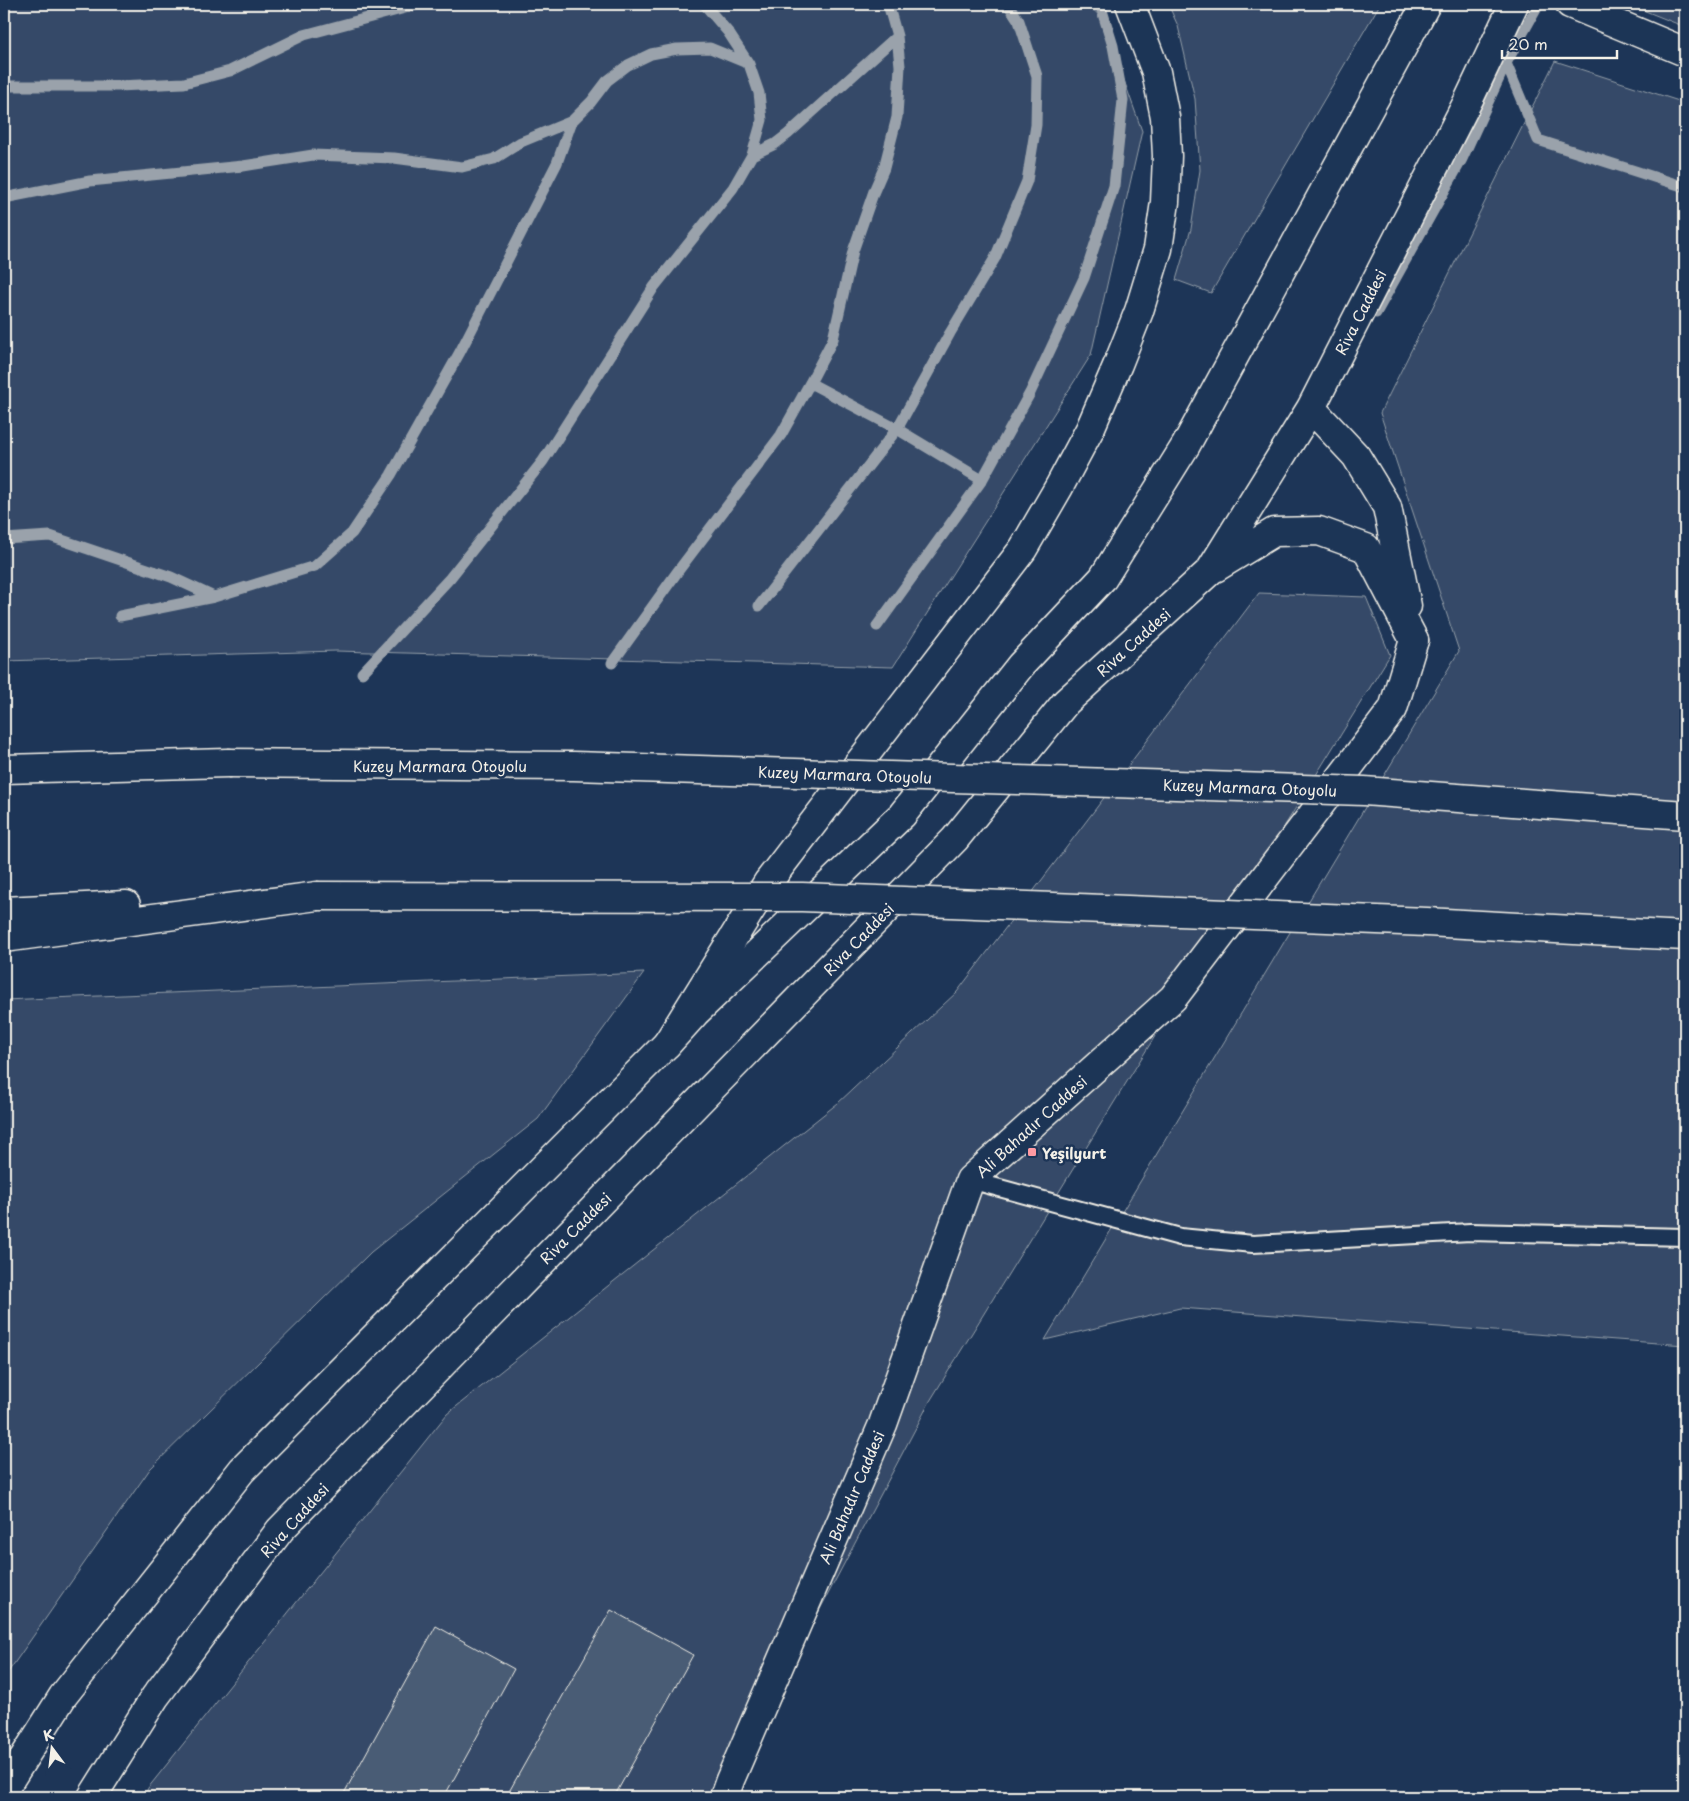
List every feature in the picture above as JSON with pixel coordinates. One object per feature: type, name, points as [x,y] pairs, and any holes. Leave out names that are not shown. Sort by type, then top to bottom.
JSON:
[{"type":"main road","points":[[667,1044],[768,882],[1023,549],[1090,429],[1139,311],[1158,249],[1166,202],[1167,156],[1165,117],[1156,72],[1130,4]]},
{"type":"main road","points":[[4,1789],[63,1696],[242,1470],[667,1044],[695,1013],[902,815],[1021,665],[1103,578],[1186,445],[1426,4]]},
{"type":"main road","name":"Riva Caddesi","points":[[92,1797],[155,1698],[280,1530],[955,840],[1066,702],[1210,571],[1311,408],[1469,99],[1514,4]]},
{"type":"main road","points":[[1570,4],[1685,52]]},
{"type":"main road","points":[[1311,408],[1356,456],[1386,507],[1414,640]]},
{"type":"main road","points":[[1210,571],[1274,532],[1319,531],[1366,548],[1414,640]]},
{"type":"main road","name":"Ali Bahadır Caddesi","points":[[724,1797],[737,1762],[883,1424],[970,1180],[1173,998],[1393,709],[1414,640]]},
{"type":"main road","name":"Kuzey Marmara Otoyolu","points":[[4,769],[228,763],[574,766],[1354,790],[1685,815]]},
{"type":"main road","points":[[4,911],[317,896],[802,897],[1427,922],[1685,936]]},
{"type":"main road","points":[[4,938],[317,896]]},
{"type":"lane","points":[[970,1180],[1180,1237],[1254,1244],[1470,1232],[1685,1237]]},
{"type":"shaded area","points":[[4,4],[1087,4],[1102,18],[1142,131],[1091,355],[893,667],[336,651],[4,661]]},
{"type":"shaded area","points":[[1168,4],[1380,4],[1211,293],[1176,280],[1191,229],[1200,170],[1195,99],[1178,26]]},
{"type":"shaded area","points":[[1628,4],[1676,4],[1685,7],[1685,27]]},
{"type":"shaded area","points":[[1555,61],[1685,103],[1685,1345],[1180,1308],[1045,1340],[1459,651],[1380,413]]},
{"type":"shaded area","points":[[1259,593],[1366,597],[1390,655],[930,1401],[721,1797],[144,1797],[148,1788],[447,1414],[838,1103],[957,992]]},
{"type":"shaded area","points":[[644,973],[538,1119],[371,1252],[150,1469],[4,1678],[4,1000]]},
{"type":"building","points":[[611,1610],[693,1655],[614,1797],[506,1797]]},
{"type":"building","points":[[436,1626],[514,1669],[444,1797],[342,1797]]},
{"type":"waterway","points":[[4,86],[118,86],[184,83],[230,71],[304,35],[420,4]]},
{"type":"waterway","points":[[362,673],[450,578],[543,461],[654,287],[733,188],[752,155],[762,120],[759,93],[749,64],[728,32],[704,4]]},
{"type":"waterway","points":[[612,663],[678,571],[781,435],[833,339],[853,251],[884,168],[897,117],[900,66],[897,36],[888,4]]},
{"type":"waterway","points":[[759,606],[897,429],[950,333],[995,258],[1027,181],[1036,125],[1037,76],[1019,21],[1008,4]]},
{"type":"waterway","points":[[877,626],[982,480],[1030,393],[1084,278],[1114,186],[1123,100],[1113,46],[1100,4]]},
{"type":"waterway","points":[[1376,313],[1462,159],[1506,63],[1539,4]]},
{"type":"waterway","points":[[752,155],[775,144],[788,134],[897,36]]},
{"type":"waterway","points":[[4,198],[90,181],[243,166],[313,155],[394,158],[462,167],[494,159],[521,142],[572,121],[591,102],[607,81],[628,65],[651,54],[677,49],[710,48],[749,64]]},
{"type":"waterway","points":[[1506,63],[1538,140],[1685,187]]},
{"type":"waterway","points":[[120,616],[214,597],[315,566],[352,533],[391,475],[460,352],[557,163],[572,121]]},
{"type":"waterway","points":[[810,383],[897,429],[982,480]]},
{"type":"waterway","points":[[4,539],[50,536],[171,577],[214,597]]},
{"type":"place","name":"Yeşilyurt","points":[[1032,1152]]}]
